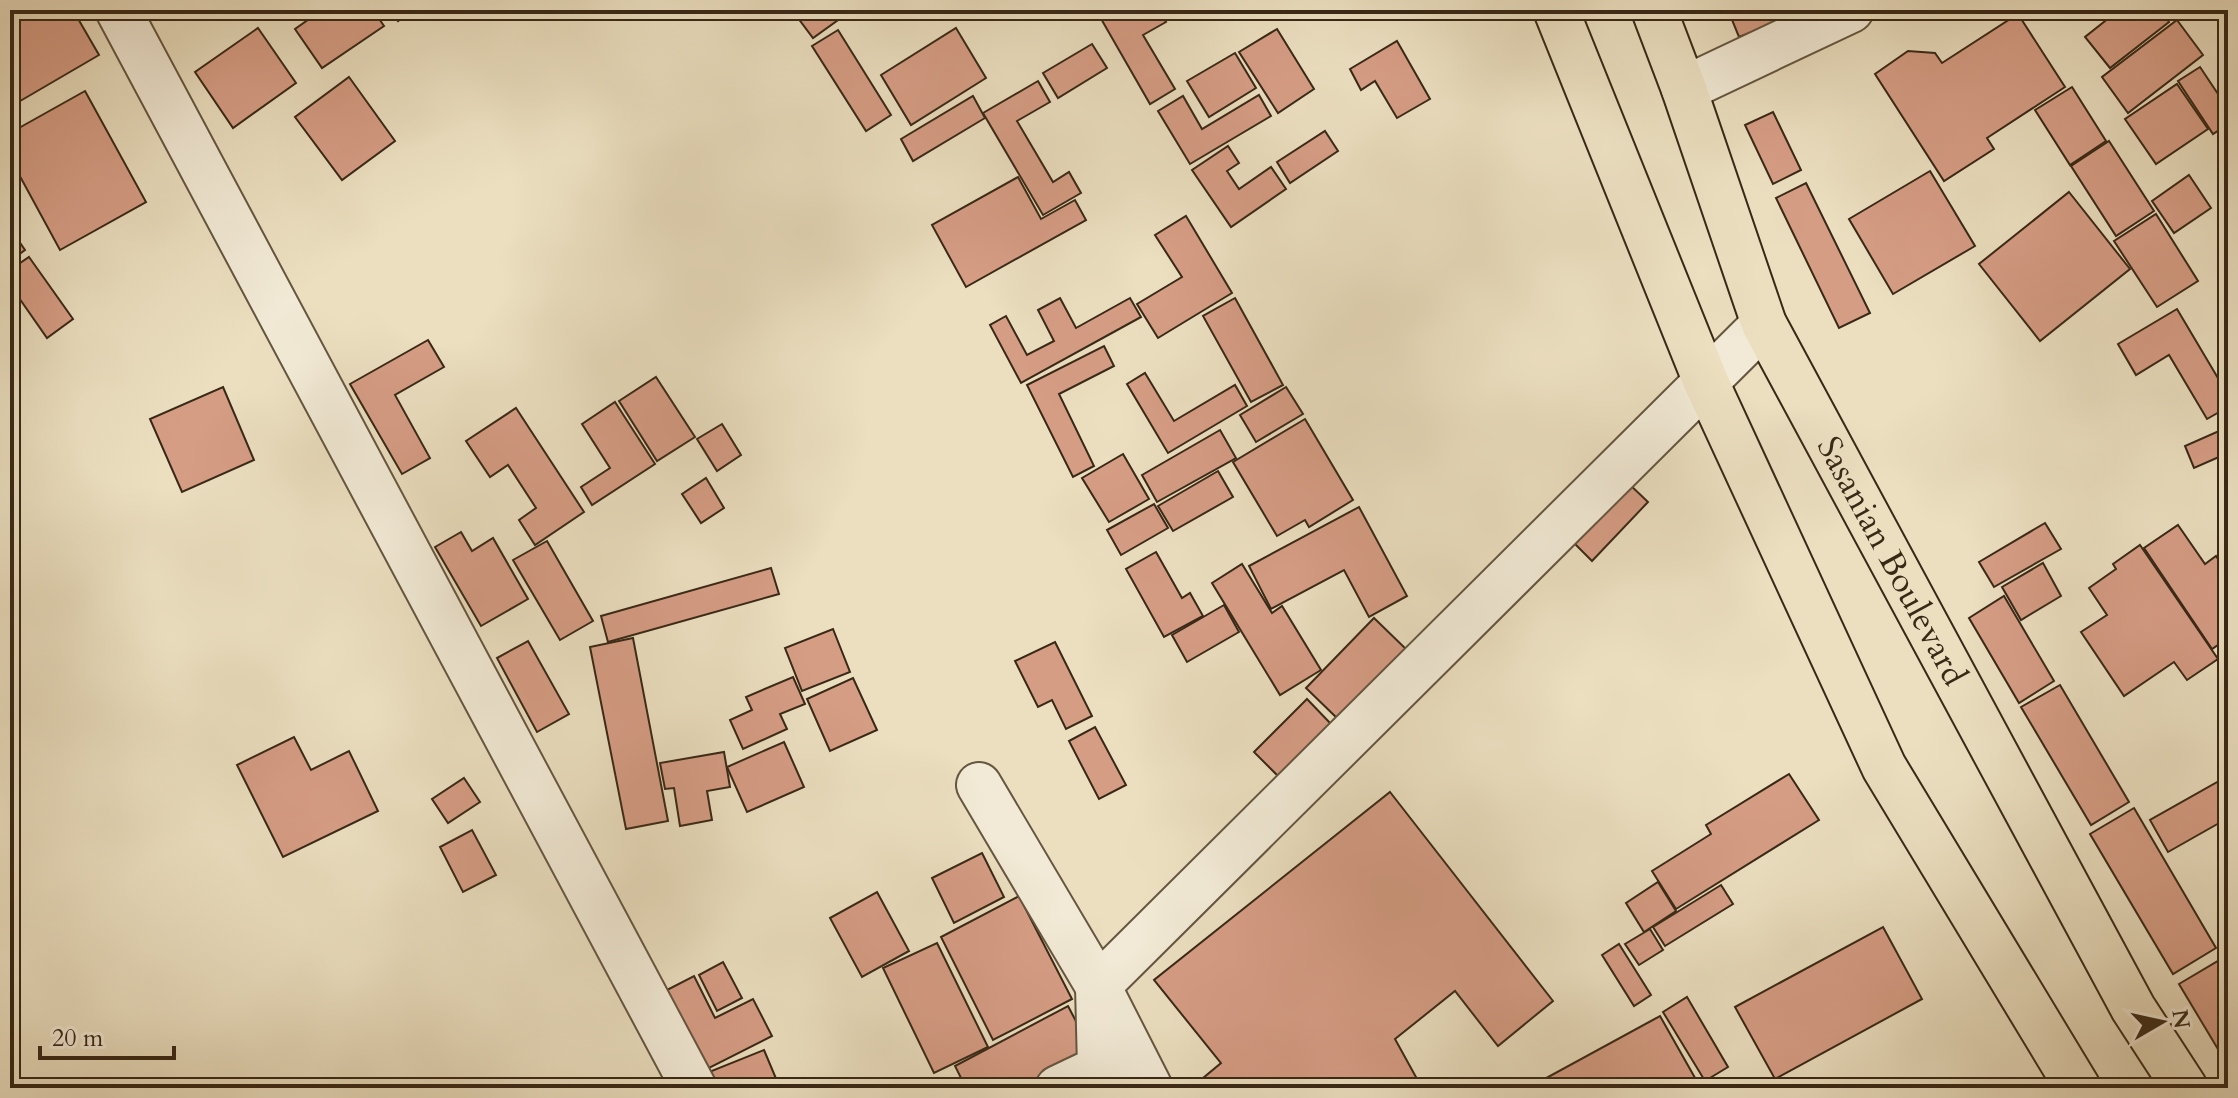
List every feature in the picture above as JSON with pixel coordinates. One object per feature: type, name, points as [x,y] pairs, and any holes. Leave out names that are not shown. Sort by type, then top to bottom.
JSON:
[{"type":"highway","points":[[1556,10],[1706,382],[1884,767],[2078,1088]]},
{"type":"highway","name":"Sasanian Boulevard","points":[[1654,10],[1764,324],[2133,1008],[2185,1088]]},
{"type":"street","points":[[118,10],[694,1088]]},
{"type":"street","points":[[1684,89],[1851,10]]},
{"type":"street","points":[[1058,1088],[1100,1068],[1098,986],[1764,324]]},
{"type":"street","points":[[979,785],[1098,986],[1150,1088]]},
{"type":"building","points":[[38,10],[73,10],[99,55],[15,104],[10,96],[10,27]]},
{"type":"building","points":[[317,10],[373,10],[384,26],[322,68],[295,29],[319,12]]},
{"type":"building","points":[[390,10],[414,10],[398,21]]},
{"type":"building","points":[[792,10],[852,10],[813,38]]},
{"type":"building","points":[[1096,10],[1158,10],[1166,22],[1143,35],[1175,89],[1150,104]]},
{"type":"building","points":[[1728,10],[1776,10],[1780,21],[1739,37]]},
{"type":"building","points":[[2119,10],[2160,10],[2169,22],[2110,68],[2085,37]]},
{"type":"building","points":[[2018,14],[2065,87],[1987,138],[1994,149],[1944,181],[1875,74],[1908,51],[1935,53],[1942,63]]},
{"type":"building","points":[[2177,20],[2203,55],[2128,113],[2102,77]]},
{"type":"building","points":[[258,28],[296,83],[233,128],[195,72]]},
{"type":"building","points":[[956,28],[986,78],[911,125],[881,75]]},
{"type":"building","points":[[1277,29],[1314,89],[1278,113],[1239,52]]},
{"type":"building","points":[[838,30],[891,115],[866,131],[812,46]]},
{"type":"building","points":[[1397,41],[1430,99],[1397,118],[1375,81],[1361,90],[1350,69]]},
{"type":"building","points":[[2228,42],[2228,59],[2219,48]]},
{"type":"building","points":[[1092,44],[1107,68],[1058,98],[1043,73]]},
{"type":"building","points":[[1235,53],[1256,88],[1209,117],[1187,81]]},
{"type":"building","points":[[2200,67],[2228,109],[2228,124],[2213,134],[2178,81]]},
{"type":"building","points":[[349,77],[395,141],[342,180],[295,117]]},
{"type":"building","points":[[1038,81],[1050,102],[1017,121],[1053,182],[1069,172],[1081,193],[1043,215],[983,113]]},
{"type":"building","points":[[2177,84],[2208,129],[2156,164],[2125,119]]},
{"type":"building","points":[[2072,87],[2106,141],[2070,165],[2035,110]]},
{"type":"building","points":[[85,91],[146,202],[60,250],[10,158],[10,133]]},
{"type":"building","points":[[1259,95],[1271,116],[1190,164],[1158,111],[1183,96],[1202,129]]},
{"type":"building","points":[[973,96],[985,118],[913,161],[901,139]]},
{"type":"building","points":[[1773,112],[1801,170],[1773,184],[1745,125]]},
{"type":"building","points":[[1325,131],[1338,151],[1290,183],[1277,162]]},
{"type":"building","points":[[2109,141],[2154,211],[2116,236],[2071,166]]},
{"type":"building","points":[[1228,146],[1239,163],[1227,171],[1239,189],[1271,167],[1286,189],[1231,227],[1192,170]]},
{"type":"building","points":[[1930,171],[1975,246],[1893,294],[1849,219]]},
{"type":"building","points":[[2189,175],[2211,208],[2174,233],[2152,201]]},
{"type":"building","points":[[1018,177],[1041,219],[1075,200],[1086,220],[966,287],[932,225]]},
{"type":"building","points":[[1806,183],[1870,313],[1839,328],[1776,198]]},
{"type":"building","points":[[2069,192],[2130,269],[2040,341],[1979,264]]},
{"type":"building","points":[[2156,214],[2198,281],[2157,307],[2114,241]]},
{"type":"building","points":[[1186,216],[1232,293],[1158,338],[1137,304],[1182,277],[1155,235]]},
{"type":"building","points":[[10,228],[25,250],[10,261]]},
{"type":"building","points":[[29,257],[73,319],[47,338],[10,285],[10,270]]},
{"type":"building","points":[[1060,298],[1076,328],[1130,298],[1141,317],[1021,383],[990,325],[1006,316],[1027,355],[1054,341],[1038,310]]},
{"type":"building","points":[[1235,298],[1283,385],[1251,402],[1203,316]]},
{"type":"building","points":[[2177,309],[2228,395],[2228,407],[2207,419],[2169,355],[2136,375],[2118,344]]},
{"type":"building","points":[[428,340],[444,367],[395,395],[430,458],[402,474],[350,384]]},
{"type":"building","points":[[1104,346],[1114,366],[1059,394],[1094,466],[1073,477],[1027,385]]},
{"type":"building","points":[[1145,373],[1174,421],[1235,385],[1247,406],[1168,453],[1127,384]]},
{"type":"building","points":[[656,377],[695,437],[657,461],[619,401]]},
{"type":"building","points":[[223,387],[254,460],[182,492],[150,419]]},
{"type":"building","points":[[1286,387],[1303,414],[1256,442],[1240,415]]},
{"type":"building","points":[[615,402],[655,464],[592,505],[581,487],[610,468],[582,424]]},
{"type":"building","points":[[516,408],[584,512],[535,545],[519,520],[536,508],[508,465],[490,477],[466,441]]},
{"type":"building","points":[[1305,419],[1353,500],[1309,527],[1305,520],[1277,536],[1233,462]]},
{"type":"building","points":[[722,424],[741,455],[717,471],[697,439]]},
{"type":"building","points":[[2228,427],[2228,453],[2194,468],[2185,446]]},
{"type":"building","points":[[1220,430],[1236,458],[1157,502],[1142,475]]},
{"type":"building","points":[[1123,454],[1149,499],[1109,522],[1082,478]]},
{"type":"building","points":[[1218,471],[1233,497],[1173,531],[1158,506]]},
{"type":"building","points":[[706,478],[724,508],[701,523],[682,494]]},
{"type":"building","points":[[1626,481],[1648,502],[1592,561],[1571,540]]},
{"type":"building","points":[[1154,504],[1168,528],[1121,555],[1107,530]]},
{"type":"building","points":[[1359,507],[1407,596],[1369,617],[1344,570],[1271,609],[1249,566]]},
{"type":"building","points":[[2045,523],[2061,549],[1994,587],[1979,562]]},
{"type":"building","points":[[2178,525],[2205,564],[2216,556],[2228,574],[2228,638],[2212,649],[2144,548]]},
{"type":"building","points":[[461,532],[472,551],[493,538],[528,599],[481,626],[435,547]]},
{"type":"building","points":[[547,541],[593,621],[560,640],[513,560]]},
{"type":"building","points":[[2140,545],[2218,659],[2187,680],[2174,662],[2124,696],[2081,632],[2107,615],[2089,588],[2116,569],[2113,564]]},
{"type":"building","points":[[1156,552],[1182,598],[1190,593],[1203,616],[1164,637],[1126,569]]},
{"type":"building","points":[[2043,563],[2061,596],[2021,620],[2002,587]]},
{"type":"building","points":[[1242,564],[1272,613],[1282,606],[1321,670],[1280,695],[1212,583]]},
{"type":"building","points":[[771,568],[779,594],[608,642],[601,616]]},
{"type":"building","points":[[2004,596],[2054,681],[2019,703],[1969,618]]},
{"type":"building","points":[[1224,605],[1239,632],[1187,662],[1172,635]]},
{"type":"building","points":[[1374,618],[1408,651],[1340,721],[1306,688]]},
{"type":"building","points":[[833,629],[850,672],[802,691],[785,648]]},
{"type":"building","points":[[633,638],[668,821],[626,829],[590,647]]},
{"type":"building","points":[[528,641],[569,714],[537,732],[497,658]]},
{"type":"building","points":[[1055,642],[1092,716],[1066,729],[1052,700],[1038,707],[1015,661]]},
{"type":"building","points":[[793,677],[805,704],[780,714],[787,729],[743,749],[730,720],[752,710],[746,697]]},
{"type":"building","points":[[853,678],[877,730],[830,751],[807,699]]},
{"type":"building","points":[[2060,685],[2129,802],[2091,825],[2021,707]]},
{"type":"building","points":[[1307,699],[1331,724],[1278,776],[1254,752]]},
{"type":"building","points":[[1095,727],[1126,785],[1099,799],[1069,741]]},
{"type":"building","points":[[294,737],[311,770],[349,751],[378,811],[283,857],[237,765]]},
{"type":"building","points":[[784,742],[804,787],[747,812],[727,767]]},
{"type":"building","points":[[724,752],[730,787],[707,791],[712,820],[680,826],[674,788],[665,789],[660,763]]},
{"type":"building","points":[[1789,774],[1819,820],[1676,909],[1652,871],[1711,834],[1706,825]]},
{"type":"building","points":[[2228,776],[2228,818],[2168,852],[2150,820]]},
{"type":"building","points":[[464,778],[480,802],[448,823],[432,799]]},
{"type":"building","points":[[1390,792],[1553,1001],[1498,1046],[1455,991],[1395,1039],[1422,1088],[1191,1088],[1221,1063],[1154,980]]},
{"type":"building","points":[[2134,808],[2216,948],[2173,974],[2090,834]]},
{"type":"building","points":[[472,830],[496,875],[463,892],[440,847]]},
{"type":"building","points":[[982,853],[1004,897],[954,923],[932,878]]},
{"type":"building","points":[[1658,882],[1676,911],[1644,932],[1626,903]]},
{"type":"building","points":[[1721,885],[1733,904],[1665,946],[1653,927]]},
{"type":"building","points":[[877,892],[909,951],[862,977],[830,918]]},
{"type":"building","points":[[1019,896],[1072,999],[993,1040],[941,937]]},
{"type":"building","points":[[1883,927],[1922,999],[1775,1079],[1735,1007]]},
{"type":"building","points":[[1650,929],[1663,950],[1639,965],[1625,944]]},
{"type":"building","points":[[937,943],[988,1047],[934,1073],[883,968]]},
{"type":"building","points":[[1619,944],[1651,995],[1634,1006],[1602,955]]},
{"type":"building","points":[[2223,958],[2228,967],[2228,1066],[2179,984]]},
{"type":"building","points":[[723,962],[742,998],[717,1011],[699,975]]},
{"type":"building","points":[[694,976],[715,1018],[753,999],[772,1036],[707,1069],[667,990]]},
{"type":"building","points":[[1687,997],[1728,1067],[1705,1081],[1663,1012]]},
{"type":"building","points":[[1068,1006],[1091,1050],[1018,1088],[966,1088],[955,1066]]},
{"type":"building","points":[[1660,1016],[1699,1085],[1694,1088],[1528,1088]]},
{"type":"building","points":[[764,1050],[780,1088],[715,1088],[709,1072]]}]
